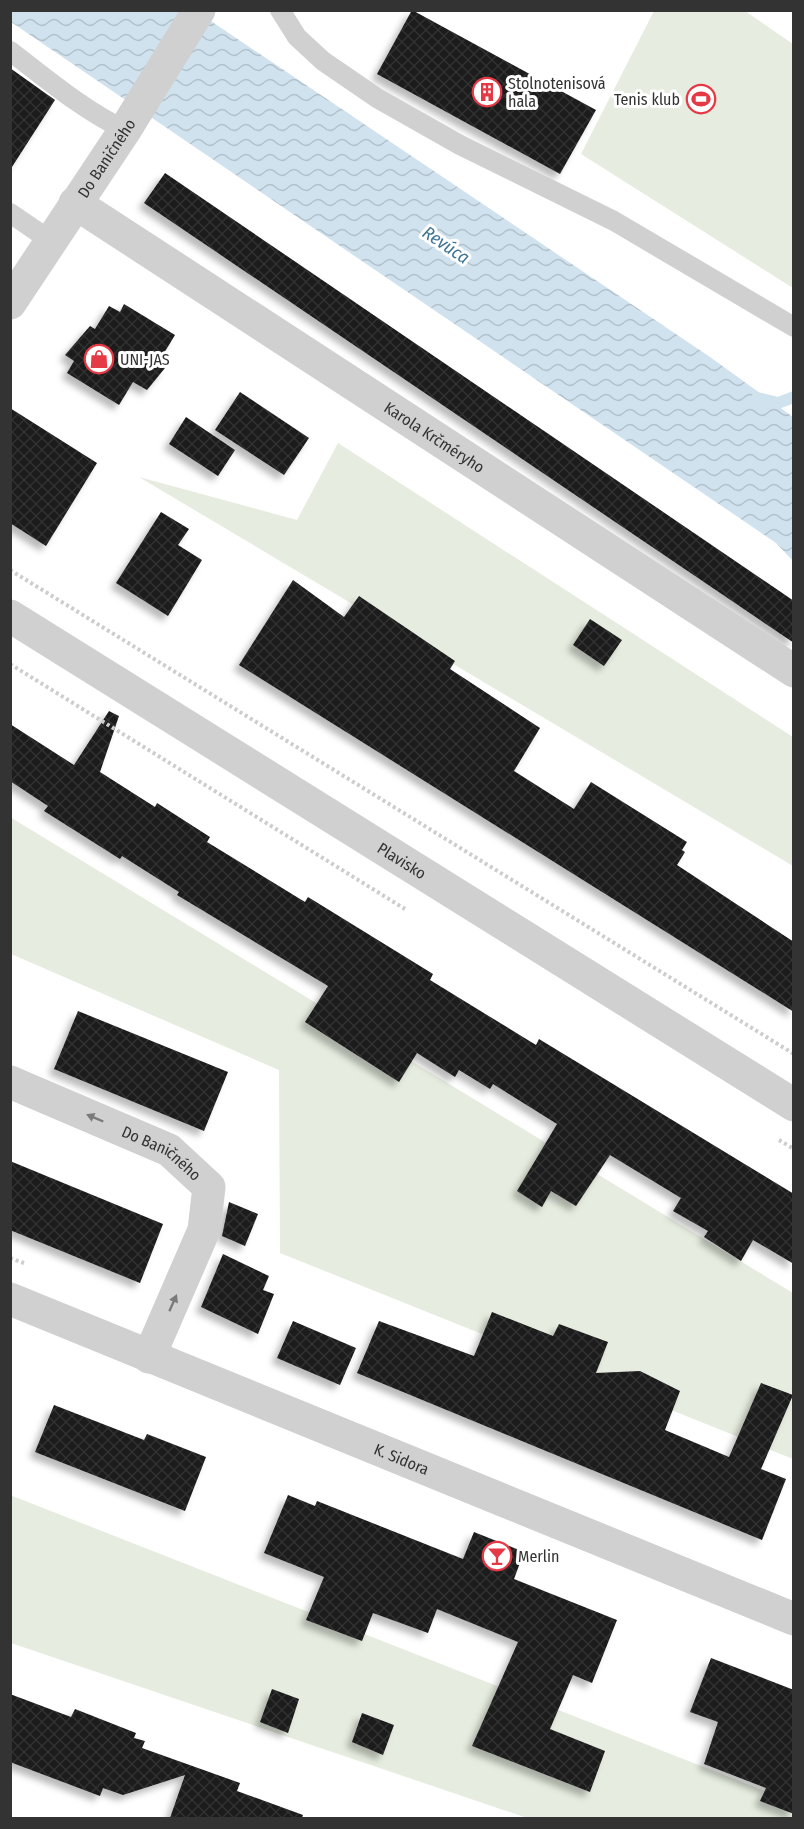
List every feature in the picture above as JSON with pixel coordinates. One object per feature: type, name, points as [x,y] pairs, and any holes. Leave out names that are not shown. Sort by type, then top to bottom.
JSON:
[{"type":"street","name":"Do Baničného","points":[[10,303],[129,124],[199,10]]},
{"type":"street","name":"Karola Krčméryho","points":[[75,203],[794,671]]},
{"type":"street","name":"Plavisko","points":[[10,616],[794,1105]]},
{"type":"street","name":"Do Baničného","points":[[10,1082],[169,1149],[209,1187],[204,1230],[149,1357]]},
{"type":"street","name":"K. Sidora","points":[[10,1299],[794,1619]]},
{"type":"lane","points":[[280,10],[297,37],[323,61],[376,98],[451,141],[614,221],[794,327]]},
{"type":"lane","points":[[10,51],[105,120],[129,124]]},
{"type":"lane","points":[[10,213],[51,241]]},
{"type":"path","points":[[10,570],[794,1054]]},
{"type":"shaded area","name":"Tenis klub","points":[[654,11],[745,11],[793,44],[793,288],[581,154]]},
{"type":"shaded area","points":[[338,443],[793,737],[793,866],[139,477],[297,520]]},
{"type":"shaded area","points":[[10,817],[793,1293],[793,1459],[280,1253],[279,1070],[11,954]]},
{"type":"shaded area","points":[[10,1495],[793,1802],[793,1818],[527,1818],[11,1643]]},
{"type":"water","name":"Revúca","points":[[11,11],[196,11],[710,357],[793,417],[793,561],[776,543],[11,22]]},
{"type":"building","name":"Stolnotenisová hala","points":[[412,10],[596,110],[560,174],[377,74]]},
{"type":"building","points":[[10,68],[55,100],[10,170]]},
{"type":"building","points":[[165,173],[794,601],[794,643],[144,203]]},
{"type":"building","points":[[124,304],[175,335],[158,363],[165,368],[147,390],[133,382],[119,405],[67,373],[74,361],[65,355],[90,326],[95,329],[109,306],[120,312]]},
{"type":"building","points":[[240,392],[309,438],[284,475],[215,430]]},
{"type":"building","points":[[10,408],[97,463],[46,546],[10,523]]},
{"type":"building","points":[[186,417],[235,450],[218,476],[169,444]]},
{"type":"building","points":[[161,512],[189,529],[178,545],[202,560],[168,616],[116,583]]},
{"type":"building","points":[[293,580],[344,617],[359,596],[455,661],[450,669],[540,728],[514,771],[574,809],[591,782],[687,842],[682,850],[685,852],[677,865],[794,942],[794,1012],[239,665]]},
{"type":"building","points":[[590,619],[622,640],[604,666],[573,645]]},
{"type":"building","points":[[109,711],[119,716],[100,772],[155,807],[157,803],[210,837],[207,842],[305,902],[308,897],[433,974],[430,980],[536,1045],[539,1039],[794,1194],[794,1264],[753,1240],[741,1261],[704,1237],[708,1231],[673,1211],[681,1198],[610,1155],[576,1206],[551,1191],[542,1207],[517,1191],[557,1124],[493,1084],[490,1089],[459,1070],[455,1077],[417,1053],[399,1082],[305,1022],[328,986],[177,895],[179,892],[122,856],[120,859],[44,811],[48,806],[10,781],[10,724],[74,765]]},
{"type":"building","points":[[78,1011],[228,1072],[204,1131],[54,1069]]},
{"type":"building","points":[[10,1161],[163,1224],[140,1283],[10,1230]]},
{"type":"building","points":[[229,1202],[258,1214],[245,1246],[222,1236]]},
{"type":"building","points":[[223,1254],[269,1276],[263,1290],[274,1294],[258,1334],[201,1307]]},
{"type":"building","points":[[492,1312],[553,1336],[559,1324],[608,1342],[596,1373],[640,1371],[680,1391],[665,1430],[729,1457],[761,1383],[793,1395],[761,1469],[786,1479],[762,1540],[357,1373],[379,1321],[474,1356]]},
{"type":"building","points":[[293,1321],[356,1348],[340,1385],[277,1358]]},
{"type":"building","points":[[54,1405],[144,1440],[147,1434],[206,1457],[185,1511],[35,1452]]},
{"type":"building","points":[[288,1495],[315,1506],[317,1501],[463,1559],[474,1532],[524,1552],[514,1579],[617,1620],[592,1683],[573,1675],[550,1729],[605,1751],[590,1792],[472,1746],[518,1642],[437,1609],[428,1633],[373,1613],[362,1641],[306,1620],[324,1577],[264,1553]]},
{"type":"building","points":[[711,1658],[794,1690],[794,1814],[760,1801],[766,1788],[704,1764],[718,1722],[690,1712]]},
{"type":"building","points":[[272,1689],[299,1699],[288,1733],[260,1722]]},
{"type":"building","points":[[10,1694],[71,1717],[75,1709],[136,1733],[134,1738],[145,1741],[142,1748],[240,1783],[237,1791],[303,1815],[302,1818],[170,1818],[185,1775],[123,1795],[103,1788],[100,1796],[10,1762]]},
{"type":"building","points":[[362,1713],[394,1725],[383,1755],[352,1742]]},
{"type":"waterway","points":[[757,398],[778,403],[794,397]]},
{"type":"place","name":"Stolnotenisová hala","points":[[487,92]]},
{"type":"place","name":"Tenis klub","points":[[701,99]]},
{"type":"place","name":"UNI-JAS","points":[[99,359]]},
{"type":"place","name":"Merlin","points":[[497,1556]]}]
